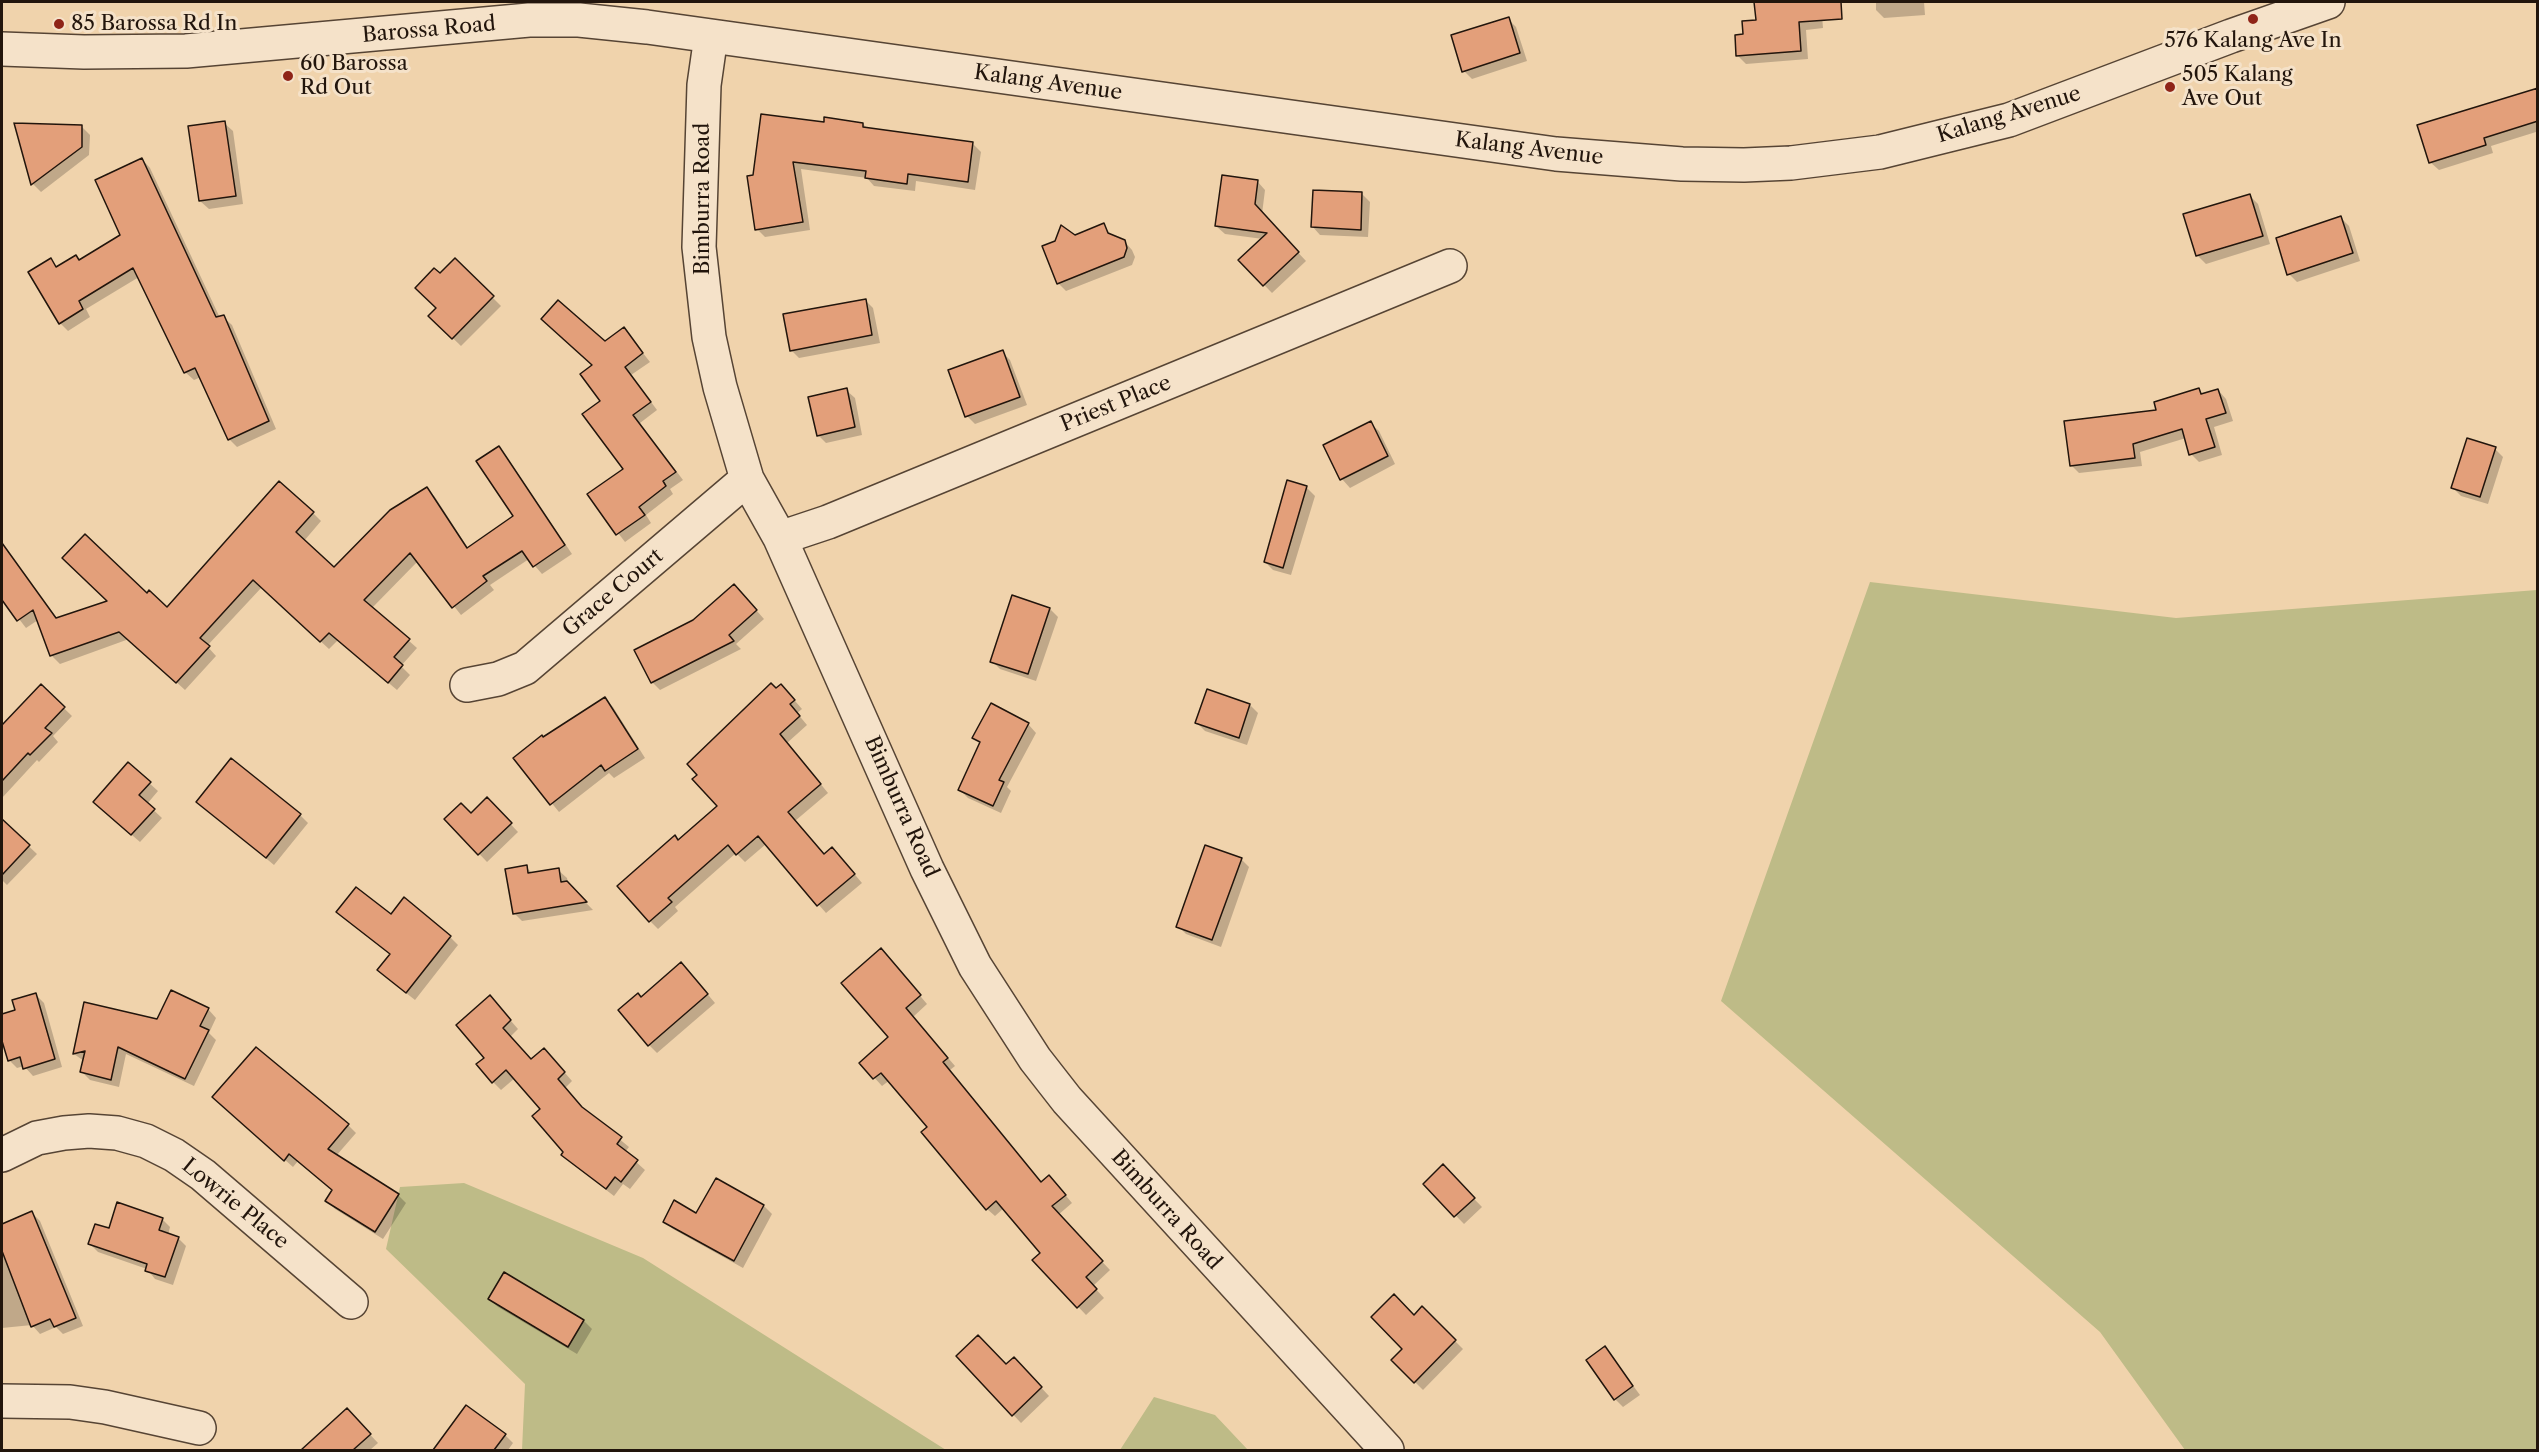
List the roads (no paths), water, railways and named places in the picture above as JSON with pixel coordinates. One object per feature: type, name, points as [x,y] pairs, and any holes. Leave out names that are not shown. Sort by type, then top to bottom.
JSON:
[{"type":"street","name":"Kalang Avenue","points":[[711,36],[1556,154],[1682,164],[1744,165],[1791,163],[1880,152],[2009,120],[2328,2]]},
{"type":"street","name":"Barossa Road","points":[[2,48],[98,52],[197,50],[529,20],[622,24],[711,36]]},
{"type":"street","name":"Bimburra Road","points":[[711,36],[704,85],[699,247],[711,347],[720,387],[747,479],[780,538],[927,869],[975,966],[1029,1050],[1066,1100],[1387,1450]]},
{"type":"street","name":"Priest Place","points":[[780,538],[828,522],[1450,266]]},
{"type":"street","name":"Grace Court","points":[[467,685],[498,679],[525,668],[747,479]]},
{"type":"street","name":"Lowrie Place","points":[[2,1155],[37,1138],[64,1133],[89,1131],[117,1133],[146,1142],[174,1155],[203,1175],[351,1302]]},
{"type":"street","points":[[2,1401],[70,1402],[105,1407],[199,1428]]},
{"type":"place","name":"576 Kalang Ave In","points":[[2253,19]]},
{"type":"place","name":"85 Barossa Rd In","points":[[59,24]]},
{"type":"place","name":"60 Barossa Rd Out","points":[[288,76]]},
{"type":"place","name":"505 Kalang Ave Out","points":[[2170,87]]}]
